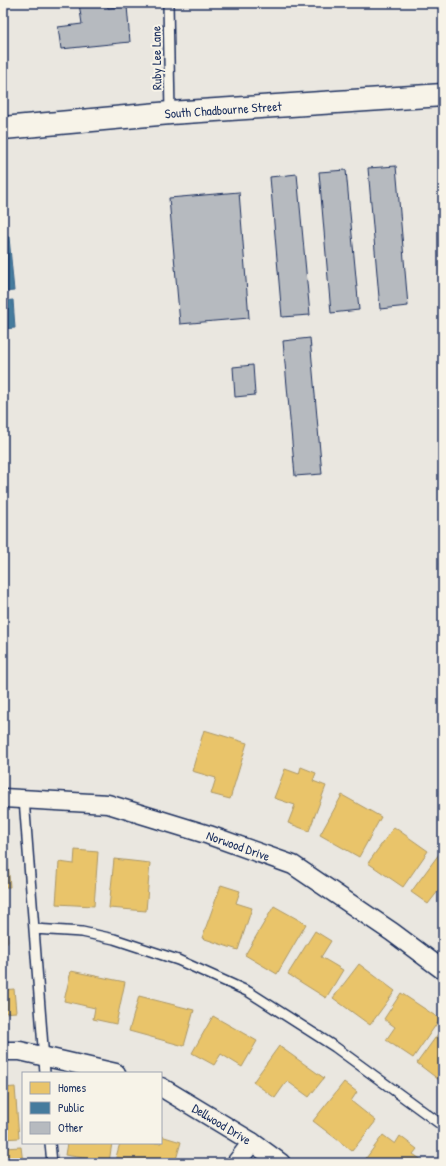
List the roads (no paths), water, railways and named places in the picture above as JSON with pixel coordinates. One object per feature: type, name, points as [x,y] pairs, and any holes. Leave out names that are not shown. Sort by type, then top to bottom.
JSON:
[{"type":"main road","name":"South Chadbourne Street","points":[[3,128],[170,113],[443,95]]},
{"type":"street","name":"Norwood Drive","points":[[3,798],[108,804],[209,835],[293,865],[392,932],[443,970]]},
{"type":"street","points":[[3,1051],[20,1051],[44,1064],[108,1072]]},
{"type":"street","name":"Dellwood Drive","points":[[162,1088],[252,1142],[281,1163]]},
{"type":"street","points":[[236,1163],[252,1142]]},
{"type":"lane","name":"Ruby Lee Lane","points":[[168,3],[170,113]]},
{"type":"lane","points":[[24,799],[44,1064]]},
{"type":"lane","points":[[34,929],[82,932],[114,939],[178,960],[249,992],[335,1047],[443,1126]]},
{"type":"lane","points":[[50,1144],[52,1163]]}]
